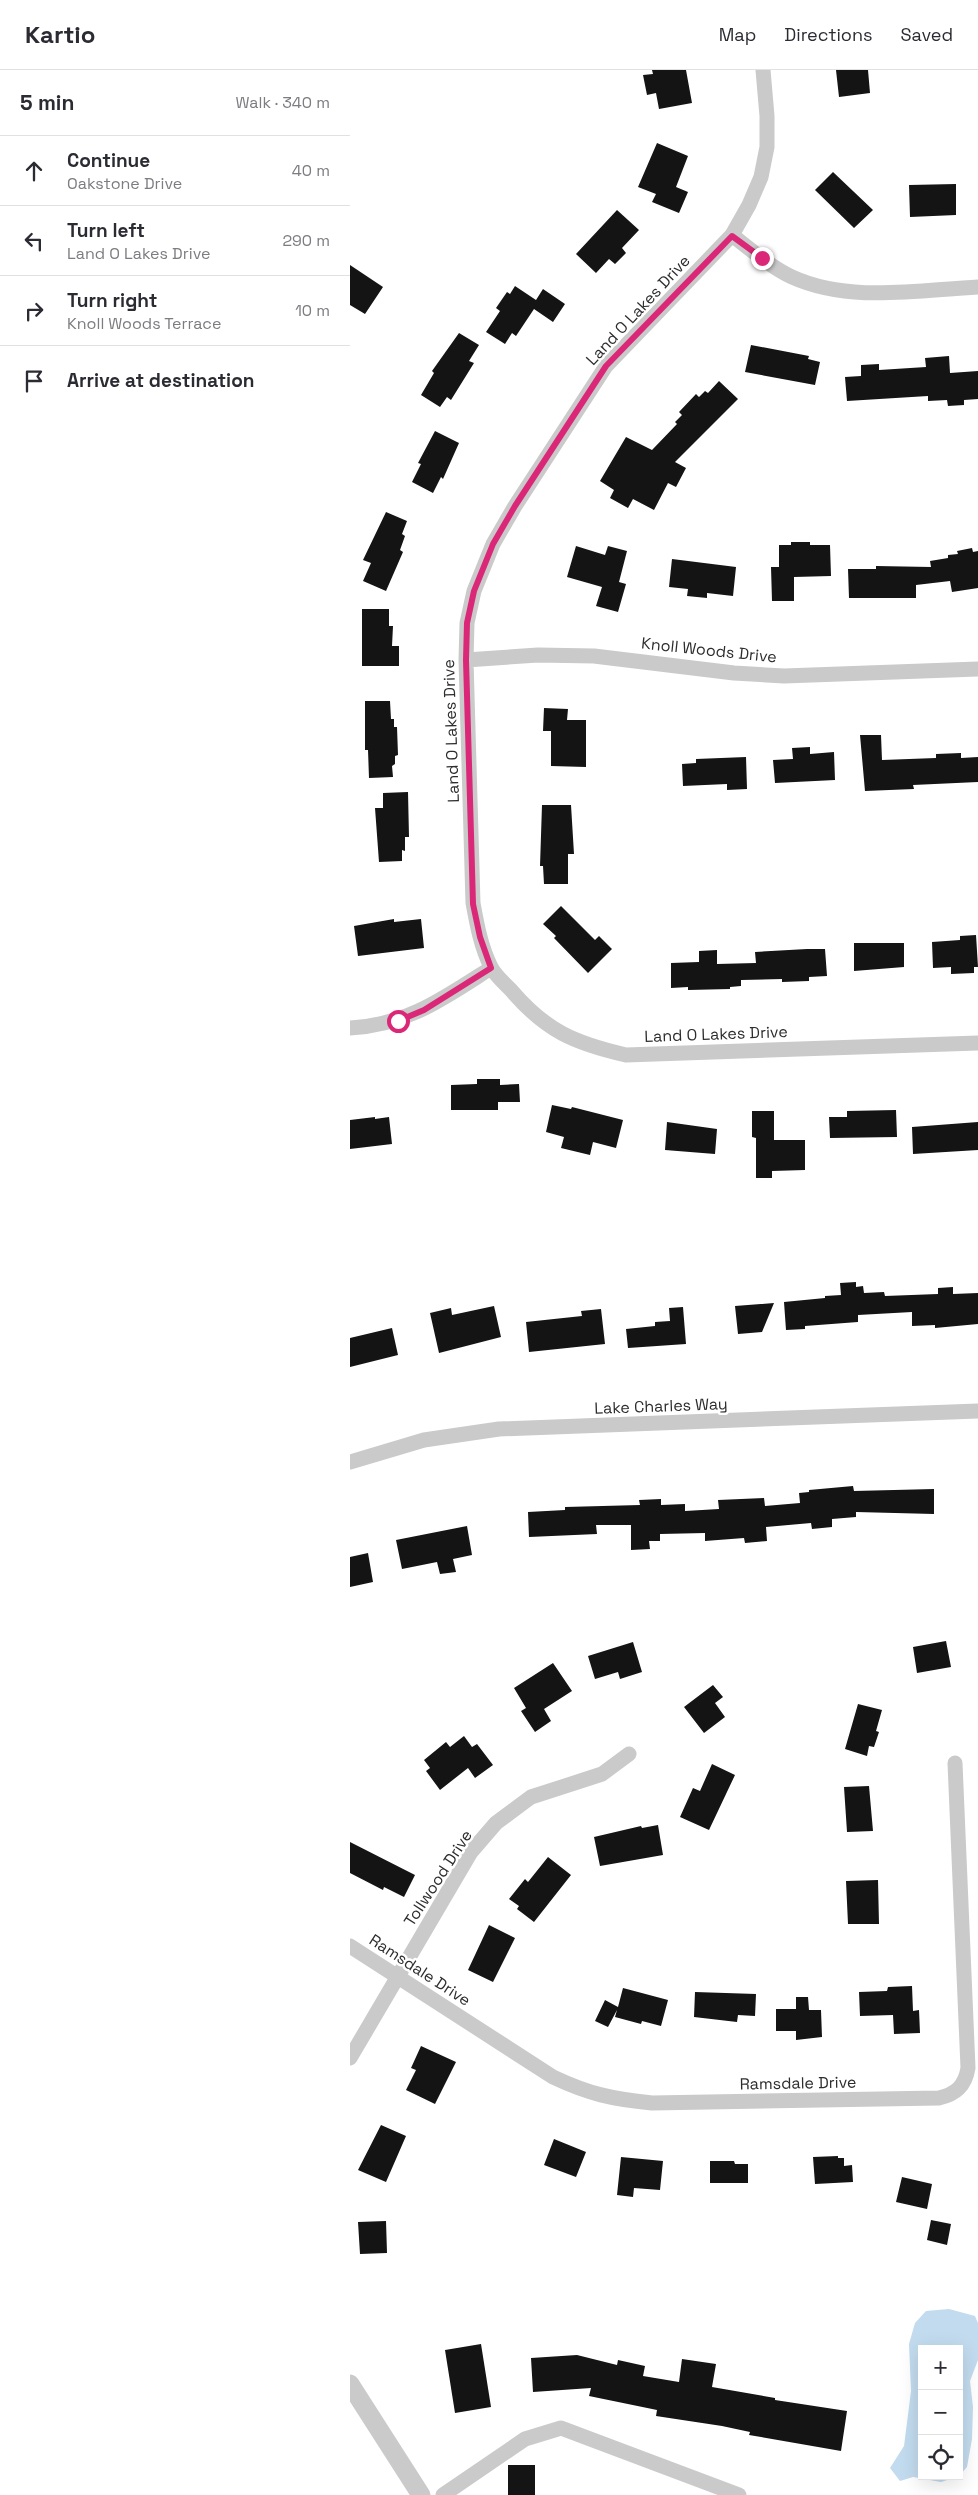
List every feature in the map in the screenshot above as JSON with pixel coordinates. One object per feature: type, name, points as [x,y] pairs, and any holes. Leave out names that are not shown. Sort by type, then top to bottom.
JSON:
[{"type":"street","name":"Land O Lakes Drive","points":[[762,70],[767,116],[767,147],[761,177],[732,236],[606,366],[526,489],[493,544],[474,591],[467,623],[466,660],[473,904],[480,937],[491,968],[521,1001],[551,1028],[587,1046],[626,1054],[978,1043]]},
{"type":"street","points":[[732,236],[792,277],[826,288],[861,293],[978,288]]},
{"type":"street","name":"Knoll Woods Drive","points":[[466,660],[538,655],[594,656],[734,673],[784,676],[978,669]]},
{"type":"street","points":[[350,1028],[370,1027],[398,1021],[424,1010],[491,968]]},
{"type":"street","name":"Lake Charles Way","points":[[350,1462],[424,1440],[499,1429],[978,1411]]},
{"type":"street","name":"Tollwood Drive","points":[[350,2058],[471,1852],[496,1823],[531,1798],[602,1774],[629,1754]]},
{"type":"street","name":"Ramsdale Drive","points":[[350,1946],[552,2077],[584,2091],[614,2100],[652,2103],[939,2098],[951,2095],[961,2087],[966,2078],[968,2068],[955,1763]]},
{"type":"street","points":[[350,2384],[421,2495]]},
{"type":"street","points":[[443,2495],[524,2439],[561,2428],[739,2495]]},
{"type":"water","points":[[949,2309],[975,2316],[978,2323],[978,2360],[970,2381],[973,2407],[972,2439],[967,2467],[963,2472],[963,2345],[918,2345],[918,2478],[913,2477],[900,2481],[890,2468],[904,2446],[911,2391],[909,2344],[915,2323],[926,2311]]},
{"type":"water","points":[[930,2480],[947,2480],[941,2482]]},
{"type":"building","points":[[652,70],[686,70],[692,103],[659,109],[656,93],[647,95],[643,75],[653,74]]},
{"type":"building","points":[[836,70],[868,70],[870,93],[839,97]]},
{"type":"building","points":[[657,143],[688,156],[676,187],[688,192],[679,213],[652,202],[656,194],[638,187]]},
{"type":"building","points":[[833,172],[873,210],[854,228],[815,190]]},
{"type":"building","points":[[956,184],[956,215],[910,217],[909,185]]},
{"type":"building","points":[[617,210],[639,230],[622,248],[626,253],[615,264],[609,259],[596,273],[576,254]]},
{"type":"building","points":[[350,265],[383,287],[365,314],[350,305]]},
{"type":"building","points":[[515,286],[536,300],[543,289],[565,304],[553,322],[534,309],[516,336],[512,333],[505,344],[486,332],[500,311],[496,308],[507,292],[510,294]]},
{"type":"building","points":[[459,333],[479,345],[469,361],[474,363],[451,400],[447,397],[440,407],[421,395],[434,373],[432,371]]},
{"type":"building","points":[[751,345],[809,356],[808,359],[820,362],[815,385],[745,372]]},
{"type":"building","points":[[949,356],[950,373],[978,371],[978,399],[964,400],[964,405],[948,406],[947,400],[928,401],[928,396],[847,401],[845,377],[861,376],[861,365],[879,364],[879,370],[926,367],[925,358]]},
{"type":"building","points":[[719,381],[738,399],[675,462],[686,468],[676,487],[668,483],[654,510],[633,499],[628,508],[610,498],[614,490],[600,481],[626,437],[652,450],[677,424],[675,422],[682,415],[679,412],[696,394],[699,397],[705,391],[708,393]]},
{"type":"building","points":[[435,431],[459,443],[443,479],[441,477],[433,493],[412,482],[421,464],[418,463]]},
{"type":"building","points":[[386,512],[407,521],[402,534],[405,536],[400,550],[403,552],[386,591],[363,581],[371,563],[363,560]]},
{"type":"building","points":[[791,542],[810,542],[810,545],[830,545],[831,576],[794,577],[794,601],[772,601],[771,567],[779,567],[779,545],[791,545]]},
{"type":"building","points":[[576,546],[605,555],[608,546],[627,551],[619,582],[626,584],[618,612],[596,606],[602,587],[567,577]]},
{"type":"building","points":[[972,548],[973,552],[978,551],[978,588],[952,592],[950,581],[916,585],[916,598],[849,598],[848,569],[876,569],[876,566],[931,567],[930,561],[948,558],[948,555],[958,554],[957,551]]},
{"type":"building","points":[[672,559],[736,567],[733,596],[707,593],[707,598],[687,596],[688,589],[669,587]]},
{"type":"building","points":[[362,609],[389,609],[389,626],[393,626],[392,646],[399,646],[399,666],[362,666]]},
{"type":"building","points":[[365,701],[390,701],[391,719],[394,719],[394,727],[397,727],[398,755],[395,756],[395,764],[392,766],[393,777],[369,778],[368,750],[365,750]]},
{"type":"building","points":[[544,708],[568,709],[567,720],[586,720],[586,767],[551,766],[551,731],[543,731]]},
{"type":"building","points":[[860,735],[881,735],[882,760],[936,758],[936,754],[961,753],[961,758],[978,757],[978,782],[913,785],[914,789],[865,791]]},
{"type":"building","points":[[810,747],[810,754],[834,752],[835,780],[775,783],[773,760],[793,759],[792,748]]},
{"type":"building","points":[[746,757],[747,789],[727,790],[727,784],[683,786],[682,764],[696,763],[696,759]]},
{"type":"building","points":[[408,792],[409,837],[405,837],[405,851],[402,850],[402,861],[379,862],[375,808],[383,808],[383,793]]},
{"type":"building","points":[[542,805],[571,805],[574,854],[568,854],[568,884],[544,884],[543,866],[540,866]]},
{"type":"building","points":[[561,906],[595,940],[599,936],[612,949],[588,973],[543,924]]},
{"type":"building","points":[[394,919],[394,922],[421,919],[424,948],[358,956],[354,926]]},
{"type":"building","points":[[976,935],[978,967],[974,967],[974,973],[951,974],[951,967],[933,968],[932,942],[960,940],[960,936]]},
{"type":"building","points":[[854,943],[904,943],[904,967],[854,971]]},
{"type":"building","points":[[825,949],[827,976],[809,977],[809,981],[782,982],[782,979],[741,980],[741,986],[730,987],[730,989],[688,990],[688,987],[671,988],[671,963],[699,962],[699,951],[717,950],[717,964],[756,963],[755,952]]},
{"type":"building","points":[[477,1079],[500,1079],[500,1085],[519,1084],[520,1102],[498,1102],[498,1110],[451,1110],[451,1085],[477,1084]]},
{"type":"building","points":[[552,1105],[571,1109],[572,1107],[623,1120],[616,1148],[593,1142],[590,1155],[561,1148],[564,1137],[546,1132]]},
{"type":"building","points":[[896,1110],[897,1137],[830,1138],[829,1117],[847,1117],[847,1111]]},
{"type":"building","points":[[752,1111],[774,1111],[774,1140],[805,1140],[805,1170],[772,1171],[772,1178],[756,1178],[756,1138],[752,1137]]},
{"type":"building","points":[[375,1117],[375,1119],[389,1117],[392,1144],[350,1149],[350,1120]]},
{"type":"building","points":[[667,1122],[717,1129],[715,1154],[665,1150]]},
{"type":"building","points":[[978,1122],[978,1150],[913,1154],[912,1127]]},
{"type":"building","points":[[856,1282],[856,1287],[863,1286],[864,1293],[884,1292],[885,1296],[938,1294],[938,1288],[953,1287],[953,1294],[978,1293],[978,1324],[935,1328],[935,1325],[912,1326],[912,1312],[858,1315],[858,1322],[805,1326],[805,1329],[786,1330],[784,1302],[841,1295],[840,1283]]},
{"type":"building","points":[[774,1303],[762,1332],[738,1334],[735,1306]]},
{"type":"building","points":[[494,1306],[501,1337],[439,1353],[430,1313],[451,1308],[452,1315]]},
{"type":"building","points":[[683,1307],[686,1344],[628,1348],[626,1329],[655,1326],[655,1322],[670,1321],[669,1308]]},
{"type":"building","points":[[601,1309],[605,1344],[529,1352],[526,1322],[582,1316],[581,1311]]},
{"type":"building","points":[[392,1328],[398,1355],[350,1367],[350,1338]]},
{"type":"building","points":[[853,1486],[854,1491],[934,1489],[934,1514],[856,1512],[856,1517],[832,1519],[832,1527],[812,1529],[811,1523],[766,1527],[767,1541],[745,1543],[744,1538],[705,1541],[705,1533],[660,1534],[660,1541],[649,1541],[650,1549],[631,1550],[631,1525],[596,1525],[597,1534],[529,1537],[528,1512],[565,1510],[565,1507],[640,1505],[639,1500],[661,1499],[661,1505],[685,1504],[685,1511],[719,1509],[718,1500],[764,1498],[765,1506],[800,1503],[799,1493],[809,1492],[809,1490]]},
{"type":"building","points":[[467,1526],[472,1555],[453,1559],[456,1572],[440,1574],[437,1562],[402,1569],[396,1540]]},
{"type":"building","points":[[368,1553],[373,1582],[350,1587],[350,1557]]},
{"type":"building","points":[[946,1641],[951,1667],[917,1673],[913,1647]]},
{"type":"building","points":[[633,1642],[642,1672],[620,1679],[618,1672],[595,1679],[588,1656]]},
{"type":"building","points":[[553,1663],[572,1691],[544,1709],[551,1721],[535,1732],[521,1711],[526,1708],[514,1688]]},
{"type":"building","points":[[713,1685],[723,1697],[715,1703],[725,1717],[704,1733],[684,1707]]},
{"type":"building","points":[[858,1704],[882,1710],[876,1731],[879,1732],[874,1747],[869,1746],[867,1756],[845,1749]]},
{"type":"building","points":[[464,1736],[472,1747],[477,1744],[493,1765],[475,1778],[468,1768],[440,1790],[426,1771],[430,1768],[424,1760],[446,1742],[450,1747]]},
{"type":"building","points":[[712,1764],[735,1775],[709,1830],[680,1817],[693,1788],[700,1791]]},
{"type":"building","points":[[869,1786],[873,1831],[847,1832],[844,1787]]},
{"type":"building","points":[[658,1825],[663,1855],[600,1866],[594,1837],[641,1826],[642,1828]]},
{"type":"building","points":[[350,1842],[415,1875],[404,1897],[384,1887],[383,1890],[350,1873]]},
{"type":"building","points":[[548,1857],[571,1875],[534,1922],[517,1909],[519,1906],[509,1899],[525,1879],[528,1882]]},
{"type":"building","points":[[878,1880],[879,1924],[848,1924],[846,1881]]},
{"type":"building","points":[[489,1925],[515,1938],[493,1982],[468,1970]]},
{"type":"building","points":[[912,1986],[913,2011],[919,2010],[920,2033],[894,2034],[893,2015],[860,2016],[859,1992],[887,1991],[888,1987]]},
{"type":"building","points":[[623,1988],[668,2000],[661,2026],[642,2021],[641,2024],[615,2017],[617,2010],[608,2027],[595,2021],[605,2000],[618,2007]]},
{"type":"building","points":[[695,1992],[756,1994],[755,2016],[738,2015],[737,2022],[694,2017]]},
{"type":"building","points":[[796,1997],[808,1997],[809,2010],[821,2010],[822,2037],[796,2040],[796,2031],[776,2031],[776,2009],[796,2009]]},
{"type":"building","points":[[421,2046],[456,2062],[435,2104],[406,2090],[416,2070],[411,2068]]},
{"type":"building","points":[[381,2125],[406,2136],[386,2182],[358,2170]]},
{"type":"building","points":[[554,2139],[586,2152],[576,2177],[544,2165]]},
{"type":"building","points":[[838,2156],[838,2158],[844,2158],[844,2166],[852,2165],[853,2182],[815,2184],[813,2157]]},
{"type":"building","points":[[621,2157],[663,2161],[660,2190],[634,2188],[633,2197],[617,2195]]},
{"type":"building","points":[[710,2161],[734,2161],[735,2164],[748,2164],[748,2183],[710,2183]]},
{"type":"building","points":[[902,2177],[932,2184],[927,2209],[896,2202]]},
{"type":"building","points":[[931,2220],[951,2224],[947,2245],[927,2240]]},
{"type":"building","points":[[386,2221],[387,2253],[360,2254],[358,2222]]},
{"type":"building","points":[[481,2344],[491,2407],[455,2413],[445,2350]]},
{"type":"building","points":[[577,2355],[617,2365],[618,2360],[645,2366],[643,2376],[679,2382],[682,2359],[716,2364],[712,2387],[775,2398],[775,2400],[847,2411],[841,2451],[749,2435],[750,2432],[722,2426],[656,2416],[657,2410],[589,2396],[591,2388],[533,2392],[531,2358]]},
{"type":"building","points":[[508,2465],[535,2465],[535,2495],[508,2495]]},
{"type":"route","points":[[398,1021],[424,1010],[491,968],[480,937],[473,904],[466,660],[467,623],[474,591],[493,544],[583,398],[606,366],[732,236],[762,258]]}]
